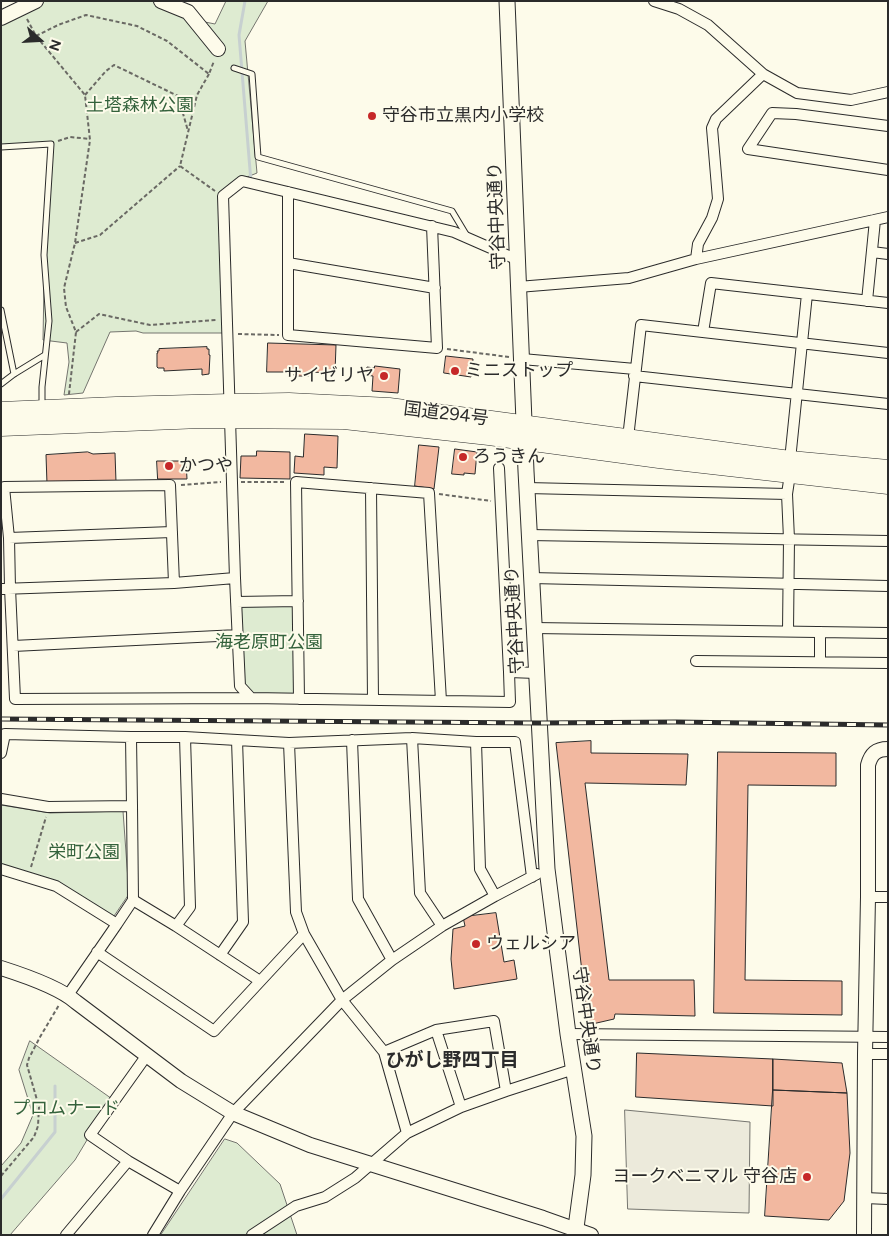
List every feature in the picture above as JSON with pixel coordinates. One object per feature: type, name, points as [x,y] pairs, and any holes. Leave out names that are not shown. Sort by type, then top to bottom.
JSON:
[{"type":"highway","name":"国道294号","points":[[1,411],[42,409],[230,411],[628,438],[888,485]]},
{"type":"highway","name":"国道294号","points":[[1,427],[201,419],[230,411]]},
{"type":"highway","name":"国道294号","points":[[524,432],[659,459],[790,467],[888,469]]},
{"type":"main road","name":"守谷中央通り","points":[[507,1],[524,432],[547,870],[568,1034],[584,1136],[583,1175],[576,1232]]},
{"type":"street","points":[[1,18],[36,1]]},
{"type":"street","points":[[161,1],[188,12],[218,48]]},
{"type":"street","points":[[654,1],[679,9],[708,25],[763,74],[797,93],[851,100],[888,92]]},
{"type":"street","points":[[696,259],[698,244],[712,218],[718,199],[712,128],[716,119],[763,74]]},
{"type":"street","points":[[888,126],[796,114],[772,113],[748,149],[888,170]]},
{"type":"street","points":[[251,698],[240,686],[223,196],[242,181],[454,232],[518,260]]},
{"type":"street","points":[[288,192],[288,335],[437,348],[432,226]]},
{"type":"street","points":[[518,287],[629,278],[696,259],[888,217]]},
{"type":"street","points":[[867,301],[875,220]]},
{"type":"street","points":[[872,252],[888,254]]},
{"type":"street","points":[[288,262],[435,288]]},
{"type":"street","points":[[703,332],[711,283],[888,303]]},
{"type":"street","points":[[788,631],[789,539],[787,494],[807,294]]},
{"type":"street","points":[[628,438],[641,325],[888,353]]},
{"type":"street","points":[[522,359],[888,404]]},
{"type":"street","points":[[174,583],[170,485],[4,487],[9,538],[5,588],[13,646],[15,699],[251,698],[510,702],[499,468]]},
{"type":"street","points":[[299,699],[296,482],[429,492],[441,701]]},
{"type":"street","points":[[371,488],[373,700]]},
{"type":"street","points":[[527,488],[787,494]]},
{"type":"street","points":[[9,538],[172,532]]},
{"type":"street","points":[[529,535],[888,541]]},
{"type":"street","points":[[5,588],[174,583],[235,578]]},
{"type":"street","points":[[531,578],[888,586]]},
{"type":"street","points":[[236,602],[298,602]]},
{"type":"street","points":[[534,628],[888,633]]},
{"type":"street","points":[[820,632],[820,662]]},
{"type":"street","points":[[13,646],[238,635]]},
{"type":"street","points":[[696,661],[888,663]]},
{"type":"street","points":[[509,672],[536,674]]},
{"type":"street","points":[[1,753],[5,734],[185,738],[289,743],[412,738],[476,742],[516,742],[532,877]]},
{"type":"street","points":[[67,995],[133,900],[131,737]]},
{"type":"street","points":[[176,926],[190,908],[185,738]]},
{"type":"street","points":[[412,738],[420,893],[442,926]]},
{"type":"street","points":[[220,955],[243,922],[236,740]]},
{"type":"street","points":[[352,740],[358,899],[392,960]]},
{"type":"street","points":[[476,742],[480,869],[495,896]]},
{"type":"street","points":[[289,743],[296,912],[304,934],[342,1000],[384,1052],[407,1133]]},
{"type":"street","points":[[864,1235],[868,765],[870,758],[875,752],[888,749]]},
{"type":"street","points":[[1,798],[48,807],[132,806]]},
{"type":"street","points":[[1,869],[56,886],[117,924]]},
{"type":"street","points":[[153,1235],[180,1191],[233,1113],[342,1000],[392,960],[442,926],[495,896],[547,870]]},
{"type":"street","points":[[868,897],[888,897]]},
{"type":"street","points":[[133,900],[260,981]]},
{"type":"street","points":[[97,952],[214,1031],[304,934]]},
{"type":"street","points":[[1,968],[22,974],[67,995],[181,1080],[233,1113],[310,1146],[543,1218],[576,1232],[591,1235]]},
{"type":"street","points":[[384,1052],[436,1030],[494,1021],[506,1091]]},
{"type":"street","points":[[436,1030],[461,1108]]},
{"type":"street","points":[[568,1034],[888,1036]]},
{"type":"street","points":[[865,1054],[888,1054]]},
{"type":"street","points":[[147,1055],[90,1135],[180,1191]]},
{"type":"street","points":[[252,1235],[296,1206],[325,1197],[355,1178],[407,1133],[461,1108],[506,1091],[574,1070]]},
{"type":"street","points":[[66,1235],[128,1160]]},
{"type":"street","points":[[865,1198],[888,1198]]},
{"type":"lane","points":[[234,68],[252,74],[258,158],[452,211],[468,239]]},
{"type":"lane","points":[[1,147],[51,144],[44,254],[49,321],[42,387],[42,409]]},
{"type":"lane","points":[[1,310],[14,374]]},
{"type":"lane","points":[[1,384],[45,356]]},
{"type":"path","points":[[21,8],[36,36],[85,95],[90,139],[75,243],[64,288],[66,307],[76,332],[68,399]]},
{"type":"path","points":[[36,36],[58,24],[86,15],[138,26],[167,41],[209,74]]},
{"type":"path","points":[[75,243],[100,235],[180,166],[198,95],[209,74],[218,48]]},
{"type":"path","points":[[85,95],[106,71],[114,65],[178,96],[188,133]]},
{"type":"path","points":[[51,144],[70,138],[90,139]]},
{"type":"path","points":[[180,166],[223,196]]},
{"type":"path","points":[[76,332],[99,314],[150,325],[227,320]]},
{"type":"path","points":[[227,333],[288,335]]},
{"type":"path","points":[[437,348],[522,359]]},
{"type":"path","points":[[170,485],[296,482]]},
{"type":"path","points":[[429,492],[501,502]]},
{"type":"path","points":[[28,878],[48,807]]},
{"type":"path","points":[[1,1176],[34,1138],[38,1126],[39,1107],[27,1065],[40,1037],[67,995]]},
{"type":"green space","name":"土塔森林公園","points":[[36,1],[158,1],[195,20],[215,24],[226,1],[268,1],[245,41],[257,173],[242,179],[223,197],[227,333],[110,332],[83,393],[64,395],[69,362],[67,343],[43,340],[45,224],[49,144],[1,146],[1,18]]},
{"type":"green space","name":"海老原町公園","points":[[298,601],[299,699],[251,698],[240,686],[236,602]]},
{"type":"green space","name":"栄町公園","points":[[1,805],[50,813],[123,811],[129,894],[112,919],[56,884],[1,867]]},
{"type":"green space","name":"プロムナード","points":[[30,1041],[115,1101],[90,1135],[75,1160],[10,1235],[1,1235],[1,1166],[21,1143],[33,1115],[19,1070]]},
{"type":"green space","points":[[225,1139],[237,1143],[280,1184],[297,1235],[161,1235]]},
{"type":"shaded area","points":[[625,1110],[750,1122],[749,1213],[628,1209]]},
{"type":"building","points":[[268,343],[336,345],[335,373],[309,372],[309,376],[294,376],[293,372],[267,372]]},
{"type":"building","points":[[207,347],[210,355],[209,374],[202,375],[202,369],[164,371],[164,368],[157,367],[157,351],[159,349]]},
{"type":"building","points":[[446,356],[473,359],[471,377],[444,373]]},
{"type":"building","points":[[375,366],[400,369],[398,393],[372,391],[373,376],[366,375],[367,367],[374,368]]},
{"type":"building","points":[[305,434],[338,436],[337,468],[324,467],[324,475],[294,473],[295,456],[303,457]]},
{"type":"building","points":[[419,445],[439,447],[434,489],[415,486]]},
{"type":"building","points":[[455,449],[477,452],[475,474],[452,474]]},
{"type":"building","points":[[257,451],[290,452],[290,479],[240,478],[241,456],[256,456]]},
{"type":"building","points":[[88,452],[93,454],[115,453],[116,482],[47,484],[46,455]]},
{"type":"building","points":[[157,461],[186,461],[187,479],[158,479]]},
{"type":"building","points":[[591,741],[591,753],[688,754],[686,785],[585,783],[609,980],[694,980],[695,1016],[615,1014],[614,1019],[588,1025],[556,743]]},
{"type":"building","points":[[718,752],[836,753],[836,786],[748,785],[745,980],[842,981],[842,1015],[714,1013]]},
{"type":"building","name":"ウェルシア","points":[[496,913],[504,962],[514,960],[517,979],[454,989],[451,959],[453,929],[465,926],[463,917]]},
{"type":"building","points":[[637,1053],[773,1059],[773,1106],[636,1097]]},
{"type":"building","points":[[773,1059],[842,1063],[847,1093],[773,1090]]},
{"type":"building","name":"ヨークベニマル 守谷店","points":[[773,1090],[847,1093],[850,1153],[844,1201],[829,1220],[765,1216]]},
{"type":"waterway","points":[[245,1],[239,35],[251,182]]},
{"type":"waterway","points":[[1,1199],[55,1132],[55,1086]]},
{"type":"railway","points":[[1,719],[539,723],[676,722],[888,725]]},
{"type":"place","name":"守谷市立黒内小学校","points":[[372,116]]},
{"type":"place","name":"ミニストップ","points":[[455,371]]},
{"type":"place","name":"サイゼリヤ","points":[[384,376]]},
{"type":"place","name":"ろうきん","points":[[463,457]]},
{"type":"place","name":"かつや","points":[[169,466]]},
{"type":"place","name":"ウェルシア","points":[[476,944]]},
{"type":"place","name":"ヨークベニマル 守谷店","points":[[807,1177]]},
{"type":"district","name":"ひがし野四丁目","points":[[452,1060]]}]
